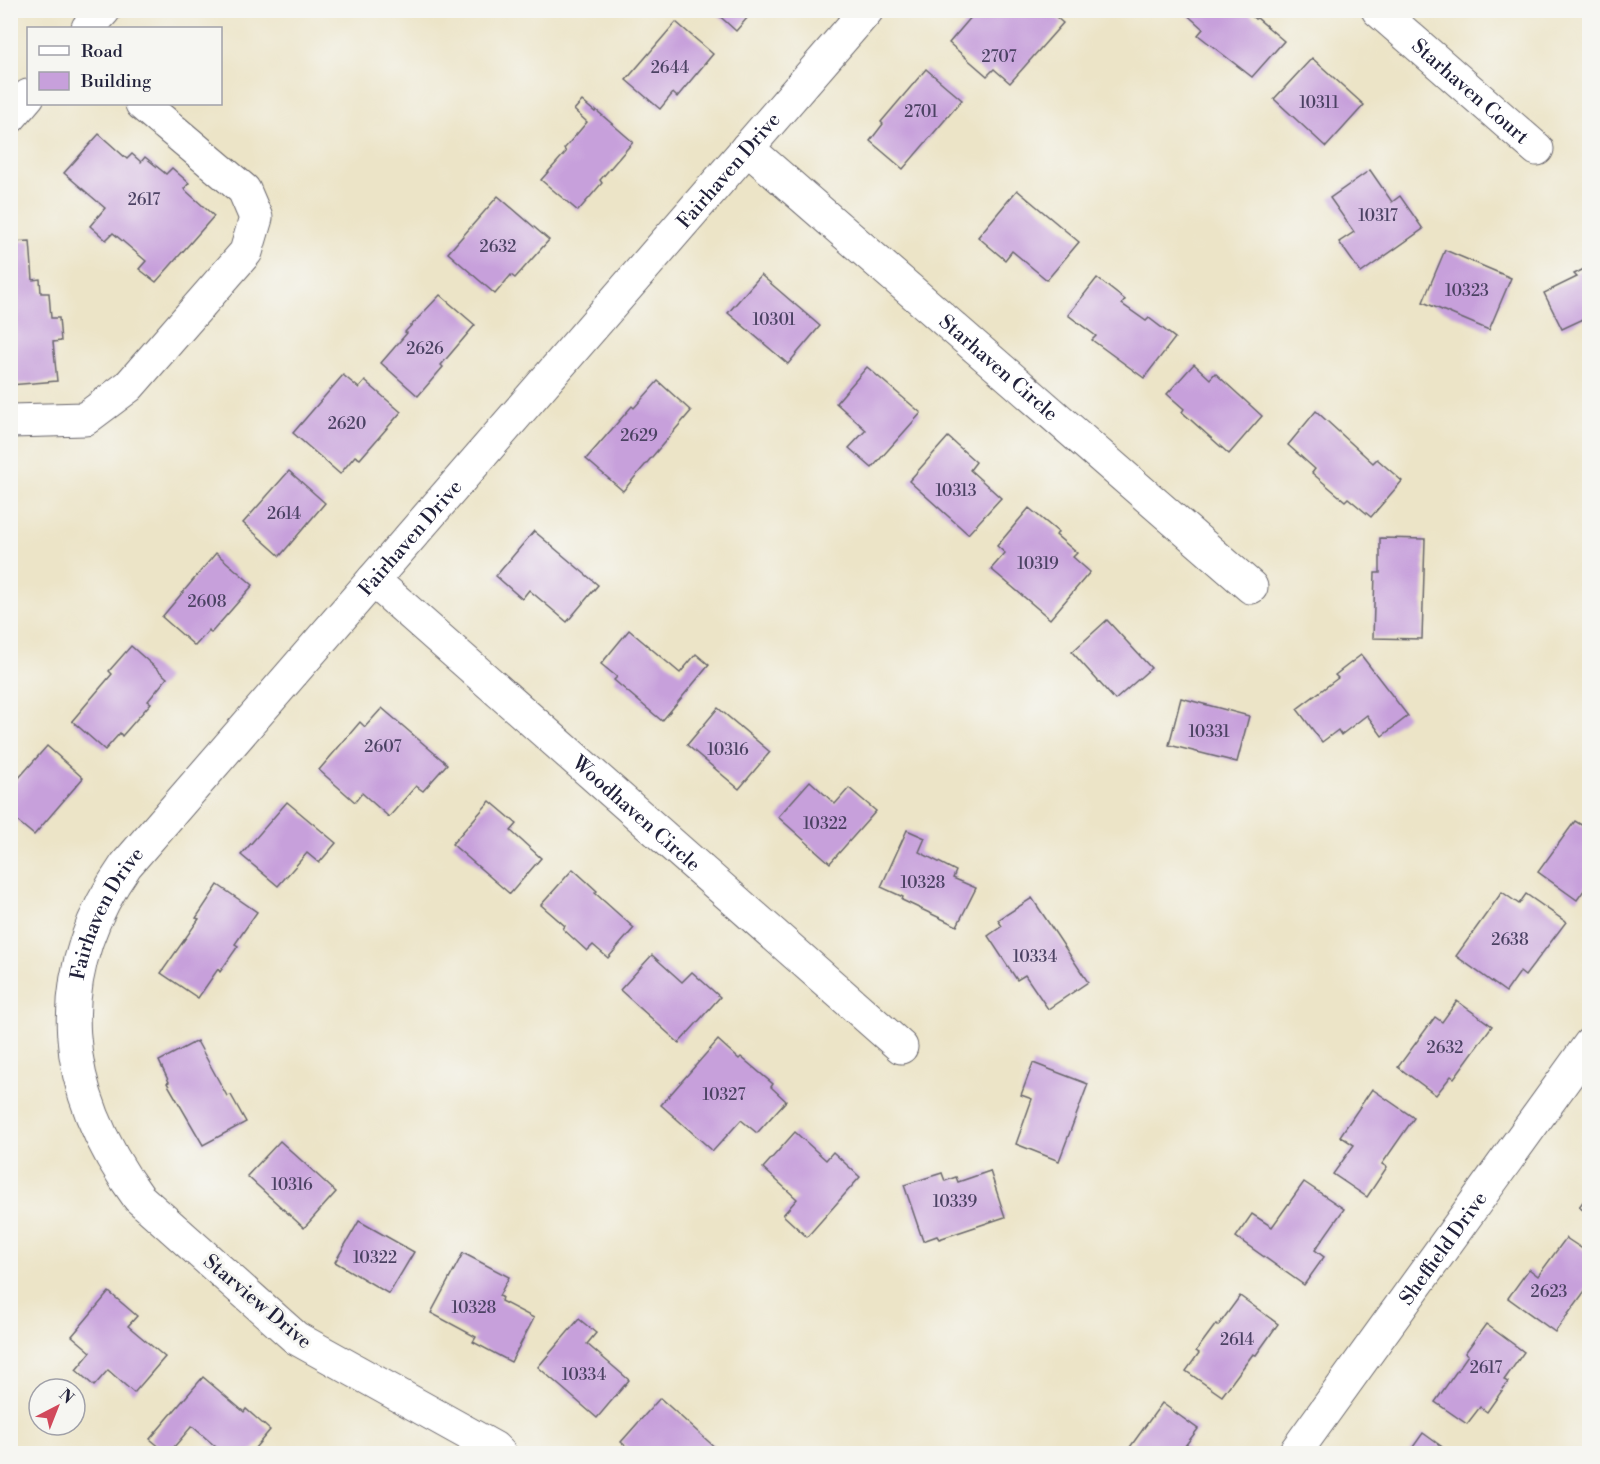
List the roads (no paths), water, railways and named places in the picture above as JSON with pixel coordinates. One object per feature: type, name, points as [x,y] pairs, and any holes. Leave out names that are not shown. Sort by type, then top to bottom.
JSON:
[{"type":"street","points":[[89,27],[104,10]]},
{"type":"street","name":"Fairhaven Drive","points":[[92,1116],[76,1064],[73,1006],[79,969],[89,932],[106,897],[126,865],[867,10]]},
{"type":"street","name":"Starhaven Court","points":[[1378,10],[1537,148]]},
{"type":"street","points":[[10,117],[27,97]]},
{"type":"street","points":[[11,421],[85,419],[129,386],[246,252],[256,218],[244,190],[143,105]]},
{"type":"street","name":"Starhaven Circle","points":[[747,148],[1251,586]]},
{"type":"street","name":"Woodhaven Circle","points":[[373,580],[901,1047]]},
{"type":"street","name":"Sheffield Drive","points":[[1294,1454],[1590,1044]]},
{"type":"street","name":"Starview Drive","points":[[92,1116],[108,1150],[139,1198],[296,1338],[500,1454]]}]
